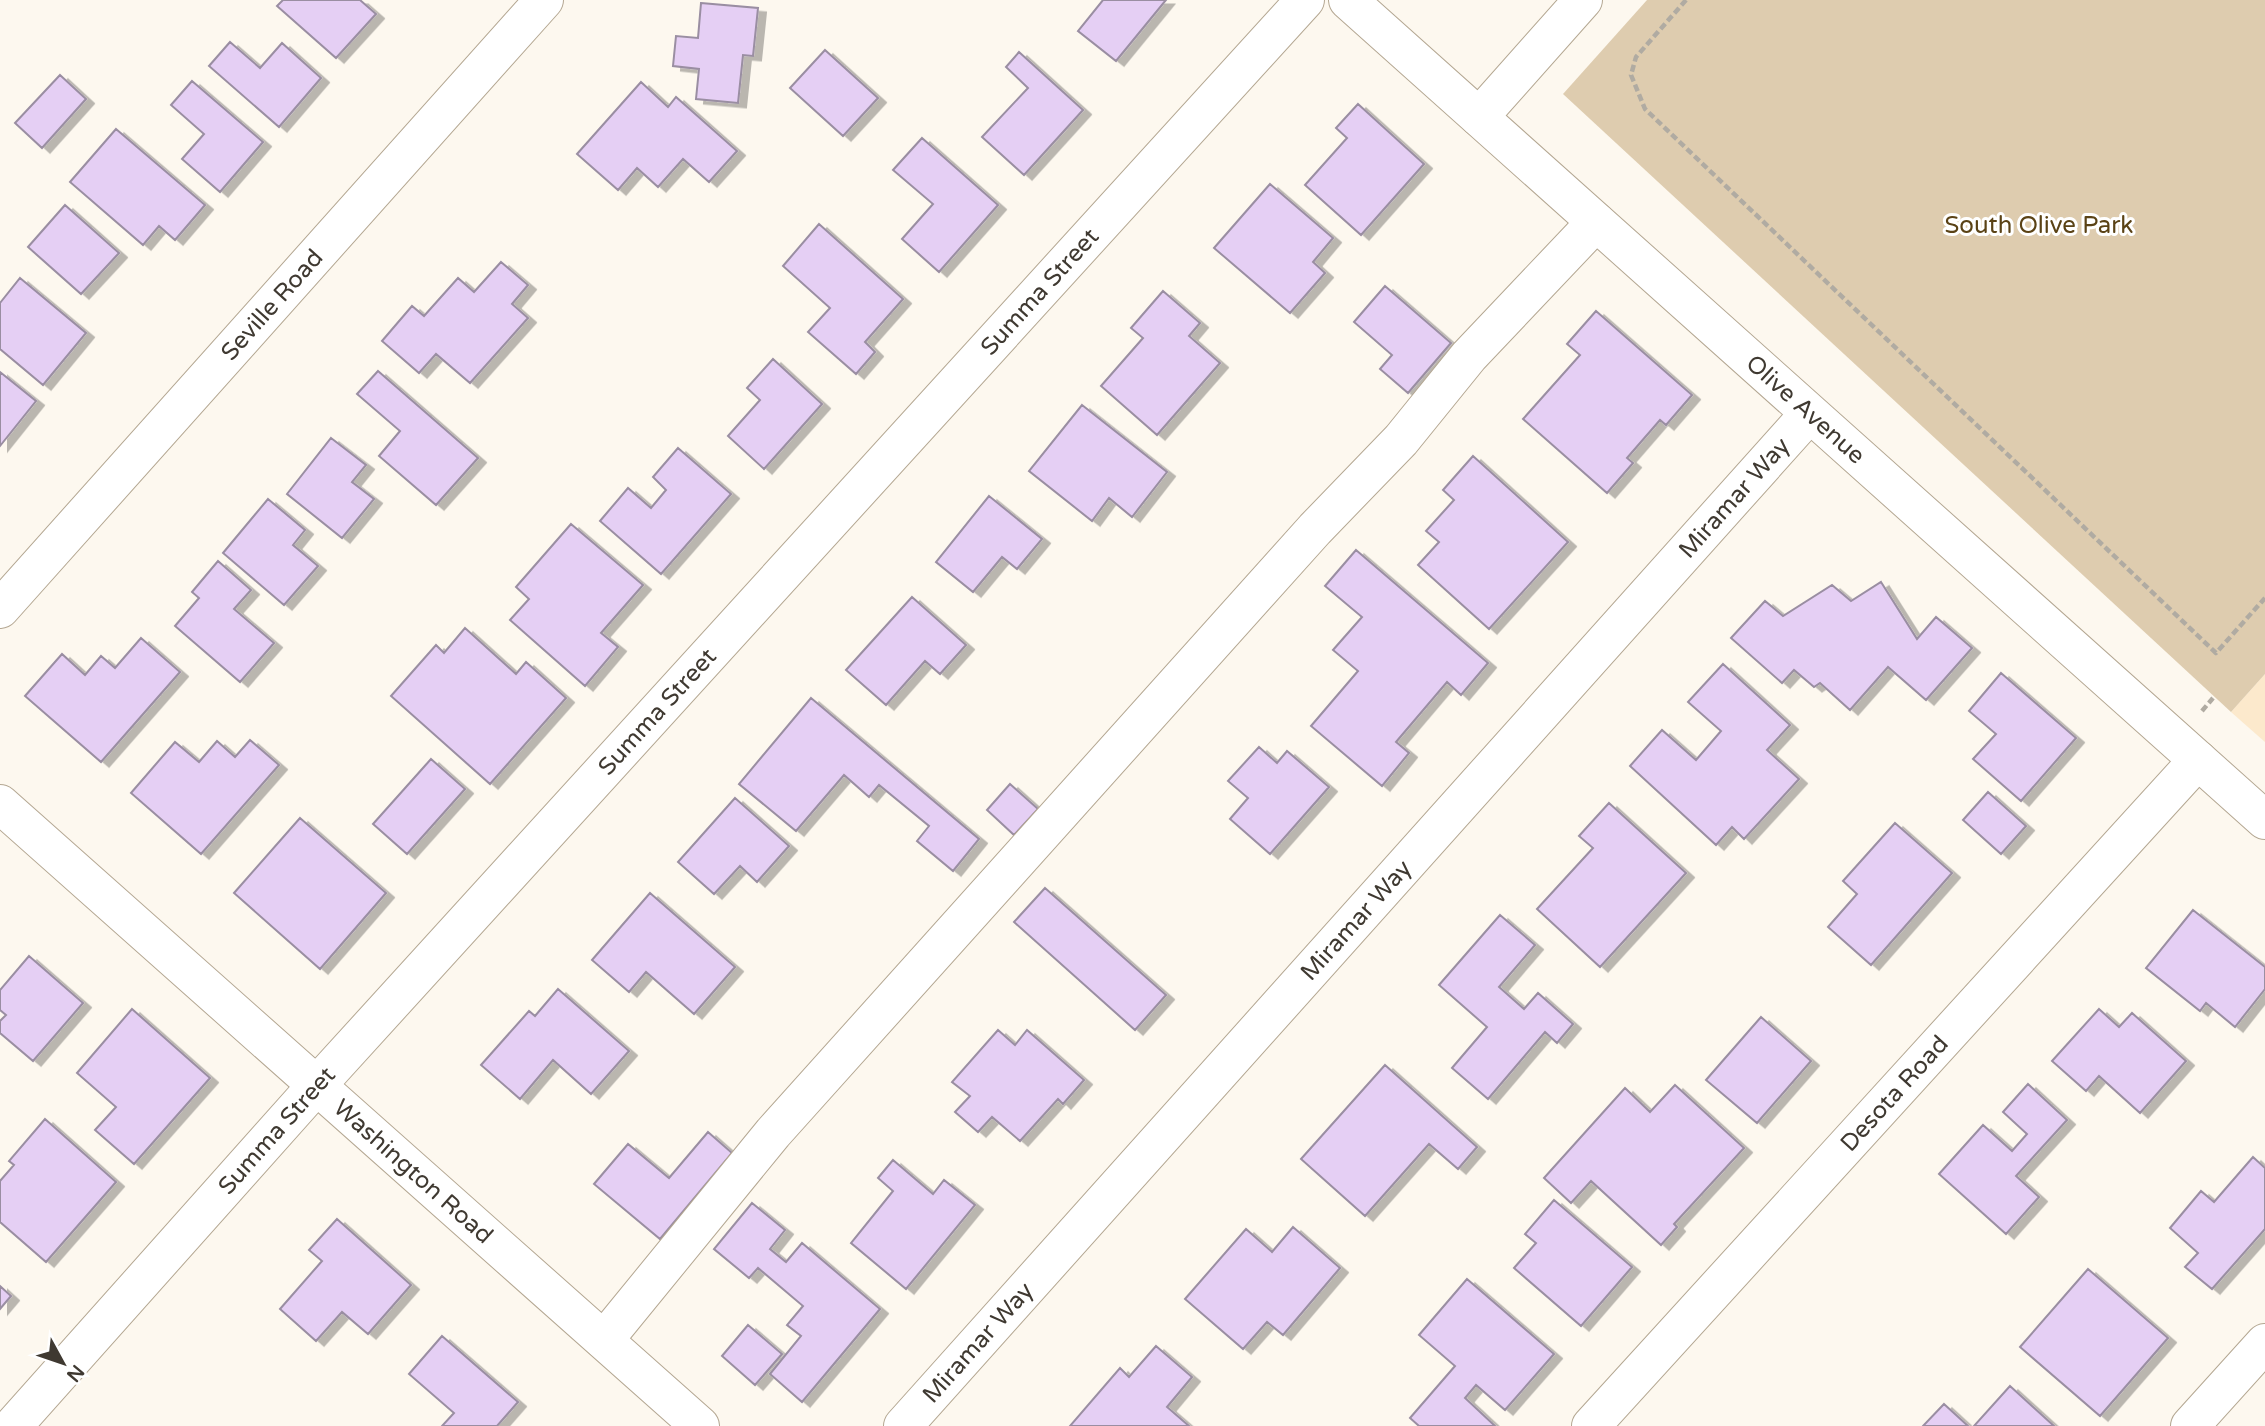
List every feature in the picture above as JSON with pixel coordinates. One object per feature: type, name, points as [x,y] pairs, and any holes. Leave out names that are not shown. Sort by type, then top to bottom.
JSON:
[{"type":"street","name":"Seville Road","points":[[0,609],[544,0]]},
{"type":"street","name":"Summa Street","points":[[13,1426],[317,1085],[1305,0]]},
{"type":"street","name":"Olive Avenue","points":[[1348,0],[2265,820]]},
{"type":"street","points":[[1479,117],[1583,0]]},
{"type":"street","points":[[604,1340],[782,1122],[1315,529],[1401,440],[1469,356],[1596,222]]},
{"type":"street","name":"Miramar Way","points":[[903,1426],[1809,414]]},
{"type":"street","name":"Desota Road","points":[[1591,1426],[2198,760]]},
{"type":"street","name":"Washington Road","points":[[0,804],[700,1426]]},
{"type":"street","points":[[2190,1426],[2265,1343]]},
{"type":"path","points":[[1686,0],[1636,57],[1631,75],[1645,109],[2216,653],[2265,598]]},
{"type":"shaded area","points":[[2265,674],[2265,742],[2231,712]]},
{"type":"green space","name":"South Olive Park","points":[[1647,0],[2265,0],[2265,674],[2231,712],[1563,94]]},
{"type":"building","points":[[283,0],[360,0],[376,14],[336,58],[277,6]]},
{"type":"building","points":[[1103,0],[1166,0],[1116,61],[1078,31]]},
{"type":"building","points":[[701,3],[758,8],[753,56],[743,55],[738,103],[696,99],[699,69],[673,66],[676,36],[698,38]]},
{"type":"building","points":[[230,42],[260,68],[282,43],[321,78],[279,127],[209,66]]},
{"type":"building","points":[[825,50],[878,98],[843,136],[790,88]]},
{"type":"building","points":[[1019,52],[1083,110],[1024,175],[982,137],[1028,88],[1006,67]]},
{"type":"building","points":[[60,75],[86,99],[42,148],[15,123]]},
{"type":"building","points":[[192,81],[263,142],[220,192],[182,159],[204,134],[171,105]]},
{"type":"building","points":[[641,82],[668,107],[676,97],[737,151],[709,182],[683,159],[658,187],[637,168],[618,190],[577,154]]},
{"type":"building","points":[[1358,104],[1424,164],[1361,235],[1305,185],[1347,138],[1336,128]]},
{"type":"building","points":[[116,129],[205,205],[175,240],[159,226],[143,245],[70,182]]},
{"type":"building","points":[[922,138],[998,205],[939,272],[902,239],[933,204],[893,170]]},
{"type":"building","points":[[1270,184],[1333,238],[1313,262],[1325,273],[1290,313],[1214,248]]},
{"type":"building","points":[[65,205],[119,253],[81,294],[28,247]]},
{"type":"building","points":[[819,224],[903,299],[865,342],[875,352],[856,374],[808,332],[830,308],[783,266]]},
{"type":"building","points":[[501,262],[528,285],[512,304],[528,318],[470,383],[436,354],[419,373],[382,341],[412,306],[424,316],[458,278],[474,292]]},
{"type":"building","points":[[20,278],[86,333],[43,385],[0,349],[0,303]]},
{"type":"building","points":[[1385,286],[1451,343],[1408,393],[1380,369],[1392,355],[1354,322]]},
{"type":"building","points":[[1163,291],[1200,323],[1189,336],[1220,363],[1157,435],[1101,386],[1143,338],[1131,328]]},
{"type":"building","points":[[1596,311],[1692,395],[1666,425],[1660,420],[1627,458],[1633,463],[1607,493],[1523,419],[1580,355],[1567,344]]},
{"type":"building","points":[[773,359],[822,404],[764,469],[728,436],[760,400],[747,388]]},
{"type":"building","points":[[378,371],[478,458],[436,505],[379,456],[400,431],[357,394]]},
{"type":"building","points":[[0,372],[36,401],[0,446]]},
{"type":"building","points":[[1082,405],[1167,472],[1132,517],[1109,498],[1092,521],[1029,471]]},
{"type":"building","points":[[331,438],[366,465],[352,482],[374,499],[342,538],[287,494]]},
{"type":"building","points":[[678,448],[731,494],[661,574],[600,521],[628,488],[651,508],[666,490],[653,477]]},
{"type":"building","points":[[1473,456],[1568,542],[1489,629],[1418,565],[1439,542],[1426,531],[1454,500],[1443,490]]},
{"type":"building","points":[[989,496],[1042,539],[1017,569],[1002,557],[973,592],[936,562]]},
{"type":"building","points":[[268,499],[305,530],[293,545],[318,566],[284,605],[223,553]]},
{"type":"building","points":[[571,524],[643,585],[601,633],[618,647],[585,686],[510,620],[529,599],[516,587]]},
{"type":"building","points":[[1356,550],[1488,663],[1461,695],[1447,682],[1396,742],[1409,753],[1382,786],[1311,726],[1358,671],[1333,650],[1362,617],[1325,586]]},
{"type":"building","points":[[218,561],[251,590],[234,609],[274,643],[240,682],[175,626],[199,598],[192,592]]},
{"type":"building","points":[[1881,582],[1917,639],[1936,617],[1972,648],[1926,700],[1888,667],[1850,710],[1820,683],[1814,687],[1794,670],[1782,683],[1731,638],[1765,601],[1783,616],[1832,585],[1851,601]]},
{"type":"building","points":[[912,597],[966,645],[940,674],[925,661],[886,705],[846,670]]},
{"type":"building","points":[[465,628],[516,674],[526,662],[566,698],[490,784],[391,696],[436,645],[444,653]]},
{"type":"building","points":[[141,638],[180,672],[101,762],[25,696],[62,654],[85,675],[101,656],[115,668]]},
{"type":"building","points":[[1723,664],[1790,725],[1767,750],[1799,779],[1744,839],[1732,827],[1716,845],[1630,766],[1662,730],[1696,760],[1721,731],[1688,702]]},
{"type":"building","points":[[2001,673],[2076,738],[2021,801],[1973,759],[1996,734],[1969,711]]},
{"type":"building","points":[[811,698],[979,839],[953,871],[917,841],[929,826],[879,785],[869,797],[844,775],[796,831],[739,784]]},
{"type":"building","points":[[250,740],[279,765],[201,854],[131,793],[175,742],[199,762],[217,741],[235,757]]},
{"type":"building","points":[[1259,747],[1277,763],[1287,751],[1329,787],[1270,854],[1230,819],[1248,798],[1228,781]]},
{"type":"building","points":[[431,759],[465,789],[407,854],[373,824]]},
{"type":"building","points":[[1010,784],[1038,809],[1014,835],[987,810]]},
{"type":"building","points":[[1988,792],[2026,826],[2001,854],[1963,820]]},
{"type":"building","points":[[735,798],[789,846],[757,882],[740,866],[714,894],[678,862]]},
{"type":"building","points":[[1609,803],[1686,873],[1600,967],[1537,909],[1593,848],[1579,836]]},
{"type":"building","points":[[300,818],[386,893],[320,969],[234,893]]},
{"type":"building","points":[[1895,823],[1952,873],[1871,965],[1828,927],[1857,894],[1843,881]]},
{"type":"building","points":[[1045,888],[1166,995],[1135,1030],[1014,922]]},
{"type":"building","points":[[650,893],[735,967],[694,1014],[646,972],[629,992],[592,960]]},
{"type":"building","points":[[2193,910],[2265,967],[2265,989],[2235,1027],[2206,1003],[2200,1011],[2146,968]]},
{"type":"building","points":[[1500,915],[1535,945],[1499,987],[1524,1009],[1538,993],[1573,1024],[1557,1043],[1545,1032],[1488,1099],[1452,1068],[1487,1027],[1439,985]]},
{"type":"building","points":[[29,956],[83,1003],[33,1061],[0,1033],[0,1021],[6,1015],[0,1010],[0,990]]},
{"type":"building","points":[[558,989],[629,1051],[591,1094],[553,1060],[520,1099],[481,1065],[529,1011],[535,1016]]},
{"type":"building","points":[[132,1009],[210,1078],[134,1164],[95,1130],[116,1107],[77,1073]]},
{"type":"building","points":[[2099,1009],[2119,1027],[2132,1013],[2186,1061],[2140,1113],[2099,1076],[2086,1091],[2052,1061]]},
{"type":"building","points":[[1761,1017],[1811,1061],[1757,1123],[1706,1080]]},
{"type":"building","points":[[998,1030],[1015,1045],[1027,1030],[1084,1080],[1063,1104],[1058,1099],[1020,1141],[992,1117],[978,1132],[955,1112],[970,1096],[952,1082]]},
{"type":"building","points":[[1385,1065],[1477,1147],[1458,1169],[1429,1144],[1365,1216],[1301,1159]]},
{"type":"building","points":[[2028,1084],[2067,1120],[2016,1176],[2039,1197],[2006,1234],[1939,1174],[1983,1125],[2012,1151],[2027,1134],[2003,1112]]},
{"type":"building","points":[[1675,1085],[1744,1148],[1674,1224],[1677,1227],[1661,1245],[1591,1181],[1571,1203],[1544,1178],[1625,1088],[1650,1112]]},
{"type":"building","points":[[45,1119],[116,1182],[46,1262],[0,1222],[0,1181],[14,1165],[9,1161]]},
{"type":"building","points":[[708,1132],[732,1153],[660,1239],[594,1184],[628,1144],[669,1178]]},
{"type":"building","points":[[2253,1157],[2265,1168],[2265,1229],[2212,1289],[2185,1267],[2198,1253],[2170,1228],[2201,1191],[2214,1202]]},
{"type":"building","points":[[893,1160],[933,1194],[944,1180],[975,1205],[906,1289],[851,1243],[893,1191],[878,1178]]},
{"type":"building","points":[[1554,1200],[1632,1267],[1581,1326],[1514,1268],[1536,1243],[1525,1234]]},
{"type":"building","points":[[752,1203],[785,1230],[770,1249],[786,1262],[802,1243],[880,1309],[802,1402],[770,1374],[801,1336],[787,1325],[803,1306],[758,1268],[749,1278],[714,1249]]},
{"type":"building","points":[[337,1219],[411,1285],[368,1334],[342,1312],[316,1341],[280,1309],[322,1261],[309,1250]]},
{"type":"building","points":[[1293,1227],[1340,1268],[1283,1335],[1267,1322],[1243,1349],[1185,1299],[1246,1229],[1272,1252]]},
{"type":"building","points":[[2088,1269],[2168,1338],[2100,1416],[2020,1347]]},
{"type":"building","points":[[1467,1279],[1554,1354],[1505,1410],[1476,1385],[1465,1398],[1495,1426],[1419,1426],[1410,1418],[1455,1366],[1419,1335]]},
{"type":"building","points":[[0,1286],[11,1296],[0,1309]]},
{"type":"building","points":[[748,1325],[782,1354],[755,1385],[722,1356]]},
{"type":"building","points":[[442,1336],[518,1402],[497,1426],[442,1426],[454,1413],[409,1374]]},
{"type":"building","points":[[1156,1346],[1192,1377],[1167,1407],[1189,1426],[1070,1426],[1120,1368],[1129,1377]]},
{"type":"building","points":[[2010,1386],[2054,1426],[1974,1426]]},
{"type":"building","points":[[1944,1404],[1968,1426],[1923,1426]]}]
